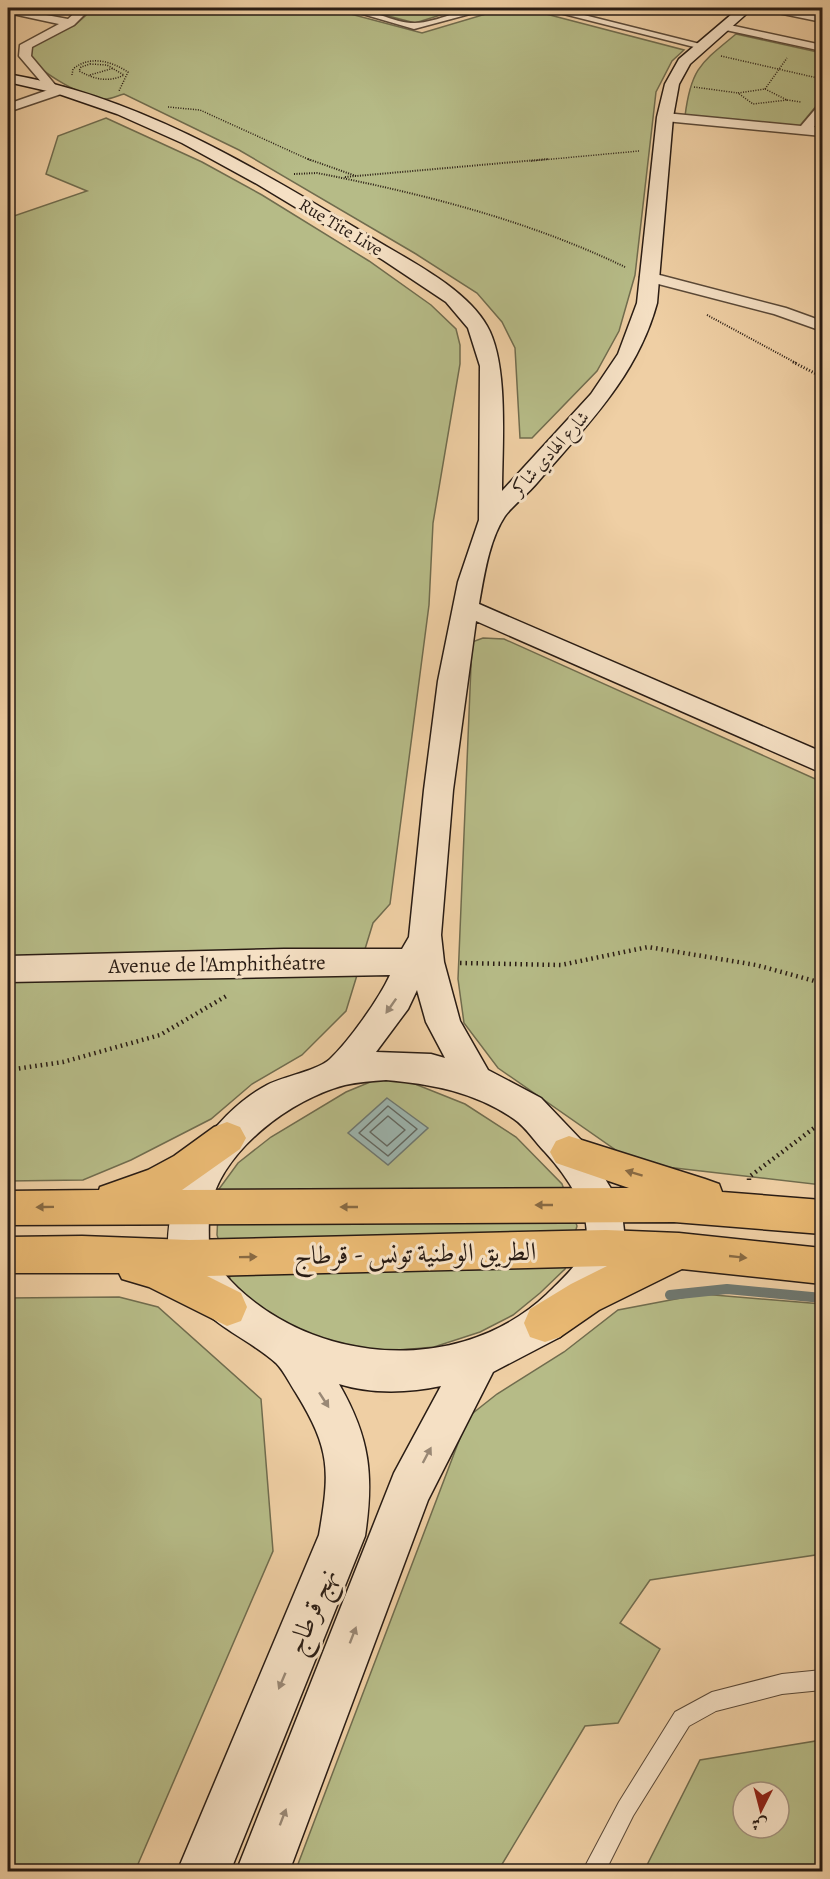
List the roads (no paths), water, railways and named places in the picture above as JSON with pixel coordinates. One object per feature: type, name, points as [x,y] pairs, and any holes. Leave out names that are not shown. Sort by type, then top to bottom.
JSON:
[{"type":"highway","points":[[82,1207],[142,1191],[181,1173],[227,1138]]},
{"type":"highway","points":[[568,1152],[749,1210]]},
{"type":"highway","name":"الطريق الوطنية تونس - قرطاج","points":[[8,1208],[674,1205],[822,1217]]},
{"type":"highway","name":"الطريق الوطنية تونس - قرطاج","points":[[8,1255],[81,1254],[189,1258],[606,1248],[679,1251],[822,1266]]},
{"type":"highway","points":[[545,1323],[595,1292],[679,1251]]},
{"type":"highway","points":[[81,1254],[156,1270],[227,1307]]},
{"type":"street","points":[[8,108],[62,86],[25,56],[24,50],[32,42],[70,23],[86,8]]},
{"type":"street","points":[[347,8],[418,26],[487,8]]},
{"type":"street","points":[[545,8],[699,49]]},
{"type":"street","points":[[571,14],[587,8]]},
{"type":"street","points":[[747,8],[822,19]]},
{"type":"street","name":"شارع الهادي شاكر","points":[[422,953],[443,729],[465,607],[491,520],[575,426],[616,375],[631,352],[644,321],[665,117],[672,84],[684,62],[747,8]]},
{"type":"street","points":[[8,10],[70,23]]},
{"type":"street","points":[[725,27],[822,48]]},
{"type":"street","name":"Rue Tite Live","points":[[8,78],[62,86],[122,103],[263,180],[453,298],[478,327],[490,366],[491,520]]},
{"type":"street","points":[[805,130],[822,109]]},
{"type":"street","points":[[665,117],[822,132]]},
{"type":"street","points":[[648,278],[780,310],[822,326]]},
{"type":"street","points":[[465,607],[822,763]]},
{"type":"street","points":[[341,1071],[396,999],[422,953]]},
{"type":"street","points":[[422,953],[442,1022],[475,1081]]},
{"type":"street","name":"Avenue de l'Amphithéatre","points":[[8,969],[284,962],[422,953]]},
{"type":"street","points":[[386,1065],[431,1069],[475,1081],[528,1109],[568,1152],[602,1205],[606,1248],[584,1285],[545,1323],[478,1358],[416,1371],[352,1368],[292,1350],[227,1307],[189,1258],[191,1208],[201,1181],[227,1138],[279,1096],[341,1071],[386,1065]]},
{"type":"street","name":"نهج قرطاج","points":[[203,1872],[342,1536],[348,1503],[351,1474],[347,1446],[338,1422],[292,1350]]},
{"type":"street","name":"نهج قرطاج","points":[[262,1872],[410,1489],[478,1358]]},
{"type":"lane","points":[[593,1872],[626,1809],[682,1719],[712,1702],[782,1684],[822,1680]]},
{"type":"water","points":[[387,1098],[428,1128],[388,1165],[348,1133]]},
{"type":"waterway","points":[[670,1295],[727,1289],[822,1298]]}]
